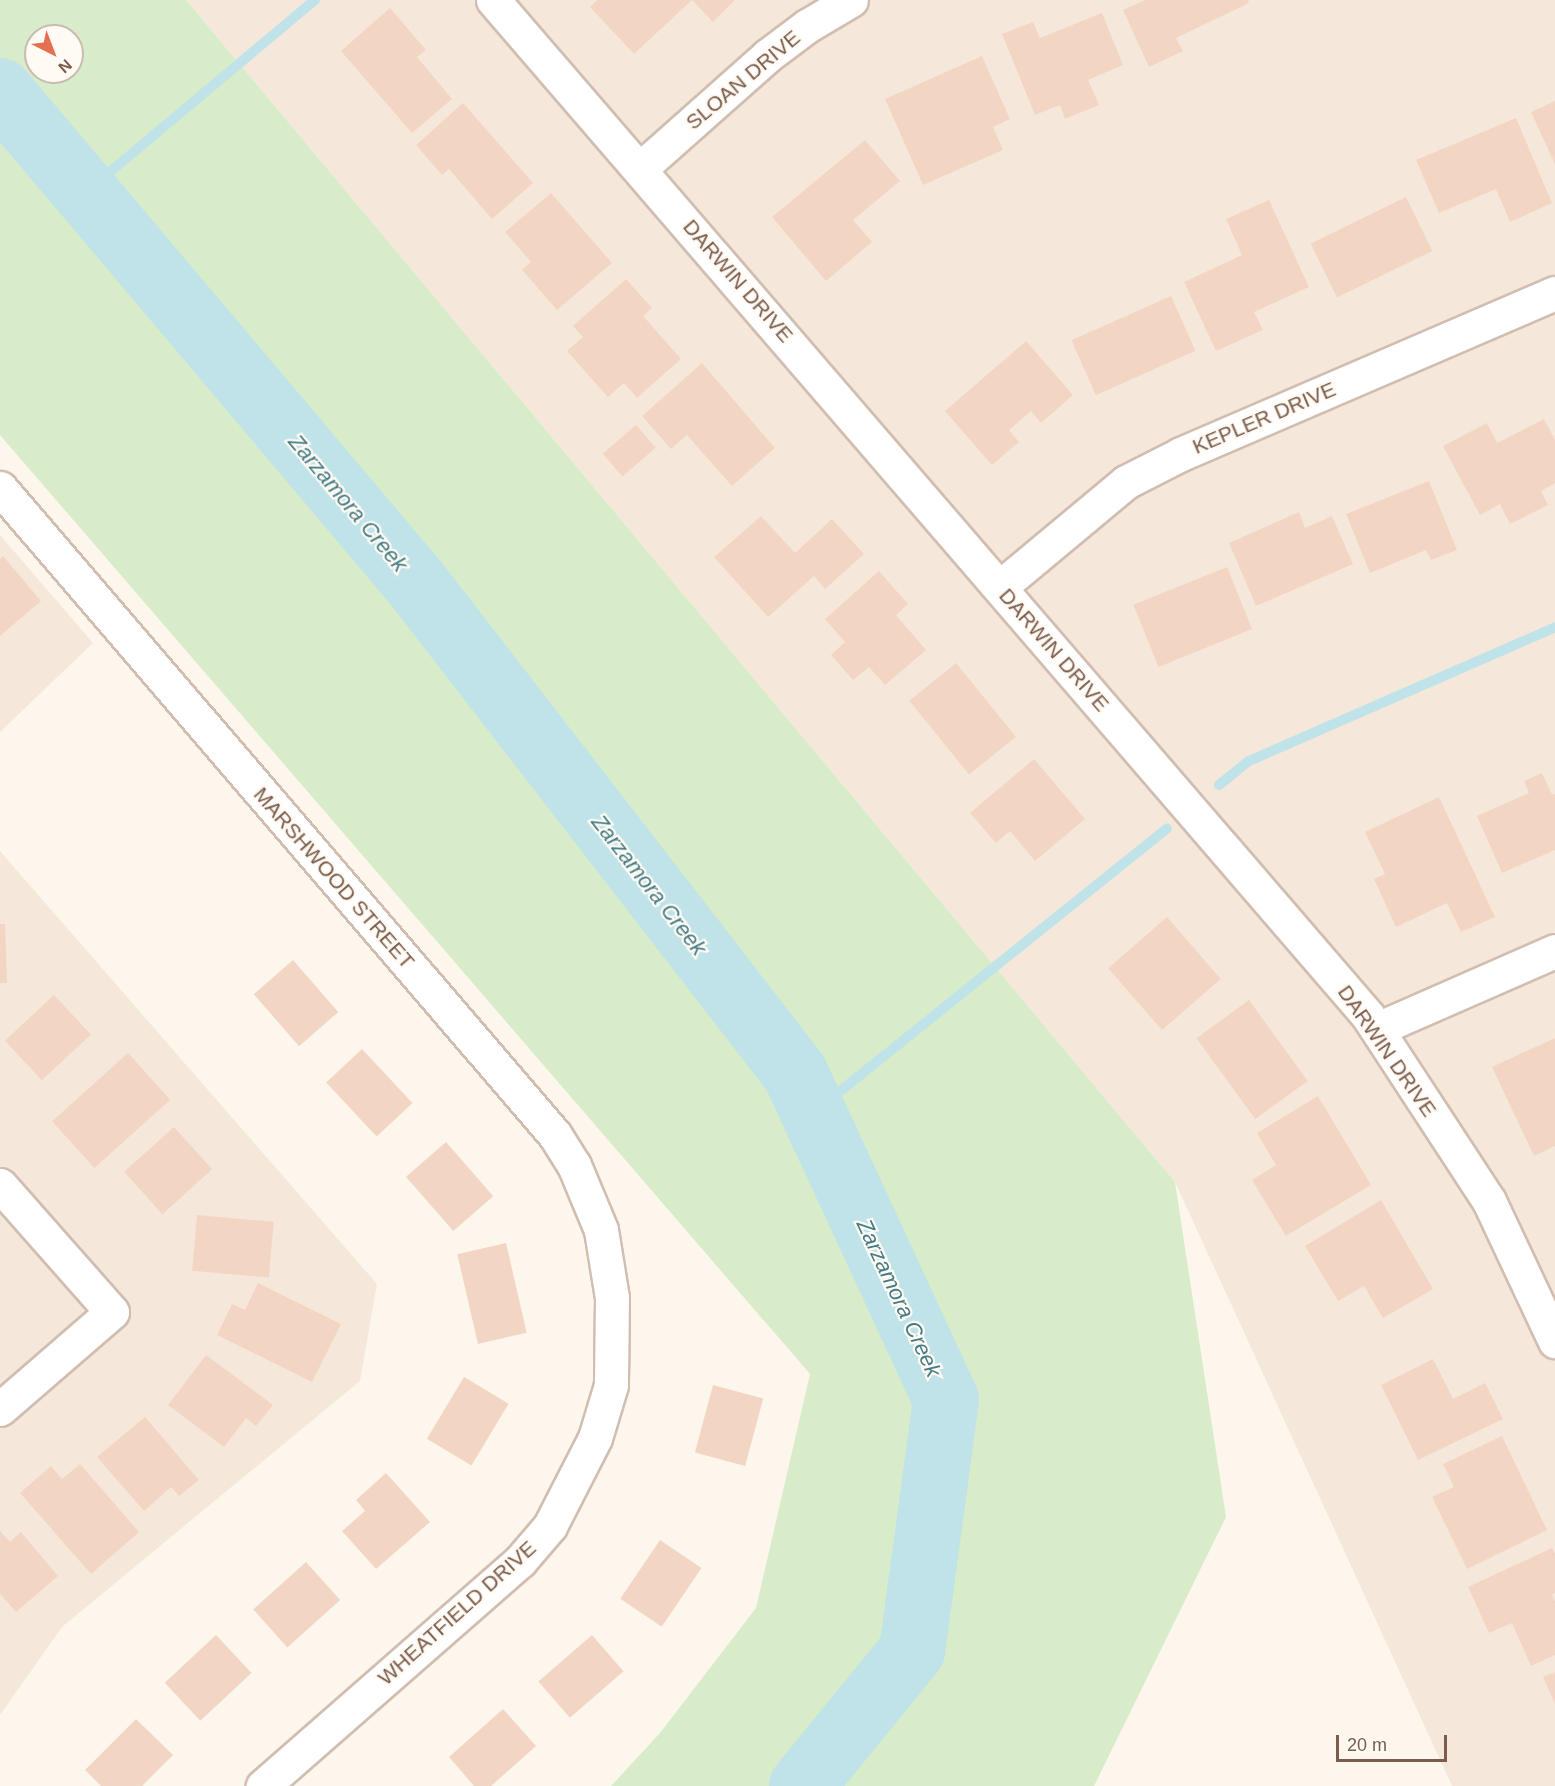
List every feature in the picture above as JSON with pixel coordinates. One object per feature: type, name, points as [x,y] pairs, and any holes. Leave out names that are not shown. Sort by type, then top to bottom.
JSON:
[{"type":"street","name":"DARWIN DRIVE","points":[[493,0],[641,168],[1377,1029],[1488,1201],[1555,1341]]},
{"type":"street","name":"SLOAN DRIVE","points":[[641,168],[767,56],[807,26],[851,0]]},
{"type":"street","name":"KEPLER DRIVE","points":[[1000,587],[1126,482],[1181,454],[1555,293]]},
{"type":"street","name":"MARSHWOOD STREET","points":[[0,488],[555,1135],[574,1165],[601,1230],[612,1298]]},
{"type":"street","points":[[1377,1029],[1555,951]]},
{"type":"street","points":[[0,1185],[112,1312],[0,1409]]},
{"type":"street","name":"WHEATFIELD DRIVE","points":[[263,1786],[520,1561],[550,1527],[595,1438],[610,1385],[612,1298]]},
{"type":"shaded area","points":[[186,0],[1555,0],[1555,1786],[1452,1786],[1175,1182]]},
{"type":"shaded area","points":[[0,535],[93,643],[0,732]]},
{"type":"shaded area","points":[[0,851],[377,1284],[360,1381],[62,1627],[0,1715]]},
{"type":"green space","points":[[0,0],[186,0],[1175,1182],[1226,1517],[1094,1786],[611,1786],[660,1733],[756,1608],[810,1374],[0,435]]},
{"type":"building","points":[[597,0],[692,0],[634,54],[590,7]]},
{"type":"building","points":[[692,0],[735,0],[713,22]]},
{"type":"building","points":[[1145,0],[1248,0],[1249,3],[1176,38],[1183,51],[1149,67],[1123,10]]},
{"type":"building","points":[[390,8],[426,50],[417,57],[452,99],[412,133],[341,51]]},
{"type":"building","points":[[1102,13],[1123,65],[1088,80],[1099,105],[1065,119],[1060,105],[1035,115],[1002,34],[1033,22],[1040,38]]},
{"type":"building","points":[[982,56],[1010,119],[993,127],[1003,150],[923,185],[885,99]]},
{"type":"building","points":[[1555,101],[1555,164],[1531,112]]},
{"type":"building","points":[[463,103],[533,183],[492,219],[449,169],[442,175],[416,145]]},
{"type":"building","points":[[1516,118],[1552,203],[1510,222],[1496,189],[1439,213],[1416,160]]},
{"type":"building","points":[[865,140],[900,181],[853,220],[872,242],[826,281],[772,217]]},
{"type":"building","points":[[551,193],[612,263],[557,310],[522,270],[531,262],[505,232]]},
{"type":"building","points":[[1406,197],[1432,251],[1337,297],[1311,243]]},
{"type":"building","points":[[1269,200],[1309,287],[1254,312],[1263,330],[1216,351],[1184,282],[1242,255],[1226,219]]},
{"type":"building","points":[[626,279],[652,308],[643,316],[681,359],[637,398],[624,383],[608,397],[567,351],[583,337],[573,326]]},
{"type":"building","points":[[1171,296],[1195,351],[1096,395],[1071,340]]},
{"type":"building","points":[[1026,341],[1073,395],[1041,423],[1031,411],[1009,430],[1019,442],[992,465],[945,411]]},
{"type":"building","points":[[702,363],[775,448],[732,486],[687,435],[671,449],[642,416]]},
{"type":"building","points":[[1544,419],[1555,440],[1555,483],[1541,491],[1548,505],[1510,524],[1500,504],[1480,515],[1443,446],[1487,423],[1497,443]]},
{"type":"building","points":[[636,425],[656,448],[622,477],[603,454]]},
{"type":"building","points":[[1429,481],[1457,550],[1431,560],[1426,550],[1370,573],[1346,514]]},
{"type":"building","points":[[1299,512],[1305,528],[1332,516],[1353,564],[1256,606],[1229,543]]},
{"type":"building","points":[[761,516],[795,553],[832,519],[864,554],[825,589],[814,576],[768,617],[714,557]]},
{"type":"building","points":[[3,556],[41,601],[0,636],[0,559]]},
{"type":"building","points":[[1227,567],[1252,629],[1158,667],[1133,605]]},
{"type":"building","points":[[879,571],[908,604],[896,615],[926,650],[885,685],[869,667],[853,680],[831,655],[845,642],[825,619]]},
{"type":"building","points":[[956,663],[1016,737],[969,775],[909,701]]},
{"type":"building","points":[[1034,759],[1085,819],[1035,861],[1010,831],[996,843],[970,813]]},
{"type":"building","points":[[1542,773],[1552,795],[1555,794],[1555,850],[1502,873],[1477,816],[1529,793],[1524,781]]},
{"type":"building","points":[[1439,797],[1495,917],[1461,932],[1447,903],[1396,927],[1374,879],[1385,874],[1365,832]]},
{"type":"building","points":[[1167,917],[1221,979],[1162,1030],[1108,968]]},
{"type":"building","points":[[0,924],[5,924],[7,983],[0,983]]},
{"type":"building","points":[[293,960],[338,1012],[299,1046],[254,994]]},
{"type":"building","points":[[54,995],[91,1034],[42,1080],[5,1041]]},
{"type":"building","points":[[1249,1000],[1308,1081],[1255,1119],[1196,1038]]},
{"type":"building","points":[[1555,1038],[1555,1146],[1534,1156],[1492,1067]]},
{"type":"building","points":[[362,1049],[412,1103],[377,1137],[326,1082]]},
{"type":"building","points":[[128,1053],[170,1100],[94,1168],[52,1121]]},
{"type":"building","points":[[1318,1096],[1371,1185],[1286,1236],[1252,1180],[1276,1165],[1257,1133]]},
{"type":"building","points":[[174,1127],[212,1169],[162,1214],[124,1172]]},
{"type":"building","points":[[446,1142],[493,1196],[453,1231],[406,1177]]},
{"type":"building","points":[[1381,1200],[1433,1289],[1383,1318],[1364,1286],[1338,1301],[1305,1246]]},
{"type":"building","points":[[197,1215],[274,1222],[269,1277],[192,1271]]},
{"type":"building","points":[[506,1243],[527,1333],[478,1344],[457,1254]]},
{"type":"building","points":[[258,1283],[341,1324],[312,1382],[217,1335],[232,1304],[245,1310]]},
{"type":"building","points":[[206,1355],[273,1405],[256,1426],[246,1418],[224,1447],[168,1405]]},
{"type":"building","points":[[1433,1359],[1453,1399],[1485,1383],[1503,1419],[1418,1460],[1381,1385]]},
{"type":"building","points":[[464,1377],[509,1404],[471,1465],[427,1439]]},
{"type":"building","points":[[713,1385],[763,1398],[745,1466],[695,1453]]},
{"type":"building","points":[[145,1417],[199,1480],[179,1496],[171,1487],[144,1511],[97,1457]]},
{"type":"building","points":[[1502,1436],[1547,1530],[1467,1569],[1432,1497],[1454,1487],[1443,1464]]},
{"type":"building","points":[[80,1464],[139,1532],[91,1574],[20,1493],[51,1466],[62,1479]]},
{"type":"building","points":[[386,1473],[430,1522],[376,1569],[342,1531],[365,1511],[356,1500]]},
{"type":"building","points":[[0,1531],[10,1542],[21,1532],[58,1576],[16,1612],[0,1594]]},
{"type":"building","points":[[660,1540],[701,1568],[662,1627],[620,1599]]},
{"type":"building","points":[[1552,1548],[1555,1554],[1555,1593],[1552,1595],[1555,1602],[1555,1655],[1531,1666],[1512,1623],[1489,1633],[1468,1587]]},
{"type":"building","points":[[306,1562],[340,1600],[287,1647],[253,1610]]},
{"type":"building","points":[[216,1635],[251,1673],[200,1721],[165,1683]]},
{"type":"building","points":[[592,1635],[623,1671],[570,1718],[538,1682]]},
{"type":"building","points":[[1555,1672],[1555,1704],[1543,1677]]},
{"type":"building","points":[[503,1709],[536,1746],[491,1786],[474,1786],[449,1757]]},
{"type":"building","points":[[136,1719],[173,1755],[142,1786],[101,1786],[85,1770]]},
{"type":"waterway","points":[[86,192],[315,0]]},
{"type":"waterway","name":"Zarzamora Creek","points":[[0,91],[415,582],[795,1073],[946,1400],[912,1651],[802,1786]]},
{"type":"waterway","points":[[1219,785],[1249,761],[1555,627]]},
{"type":"waterway","points":[[813,1113],[1167,828]]}]
